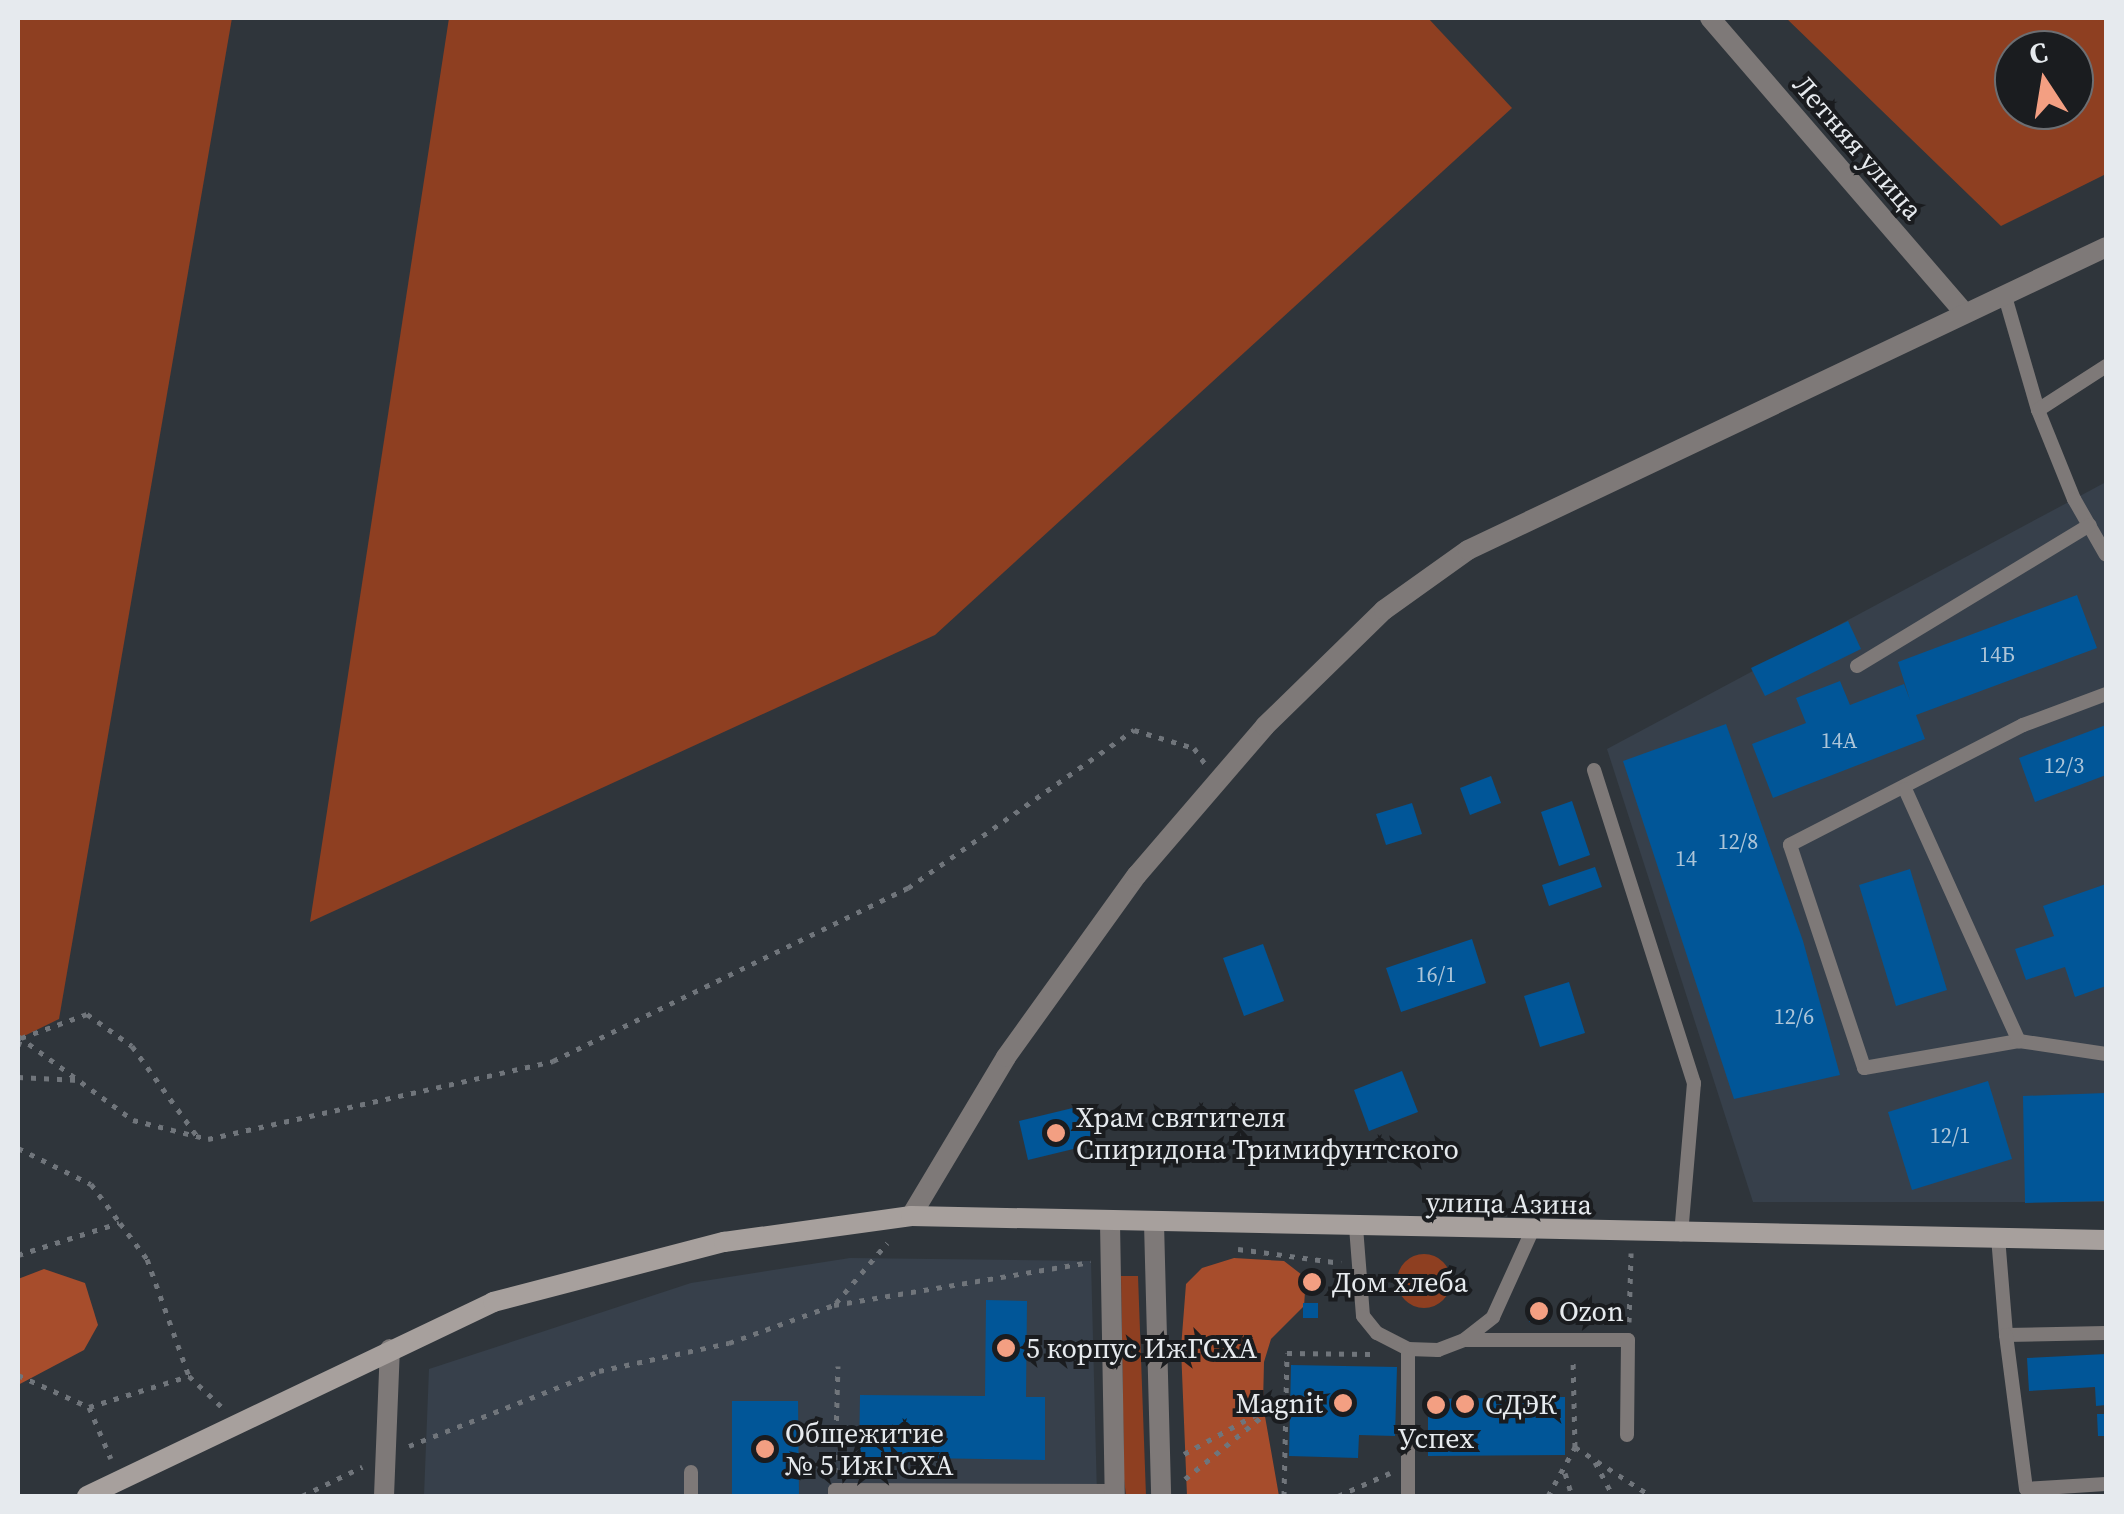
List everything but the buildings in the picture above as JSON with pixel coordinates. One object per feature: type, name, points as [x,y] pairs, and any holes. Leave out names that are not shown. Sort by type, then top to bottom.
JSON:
[{"type":"street","name":"Летняя улица","points":[[1710,18],[1964,312]]},
{"type":"street","points":[[911,1216],[1017,1042],[1137,875],[1217,782],[1384,610],[1468,550],[2106,248]]},
{"type":"street","name":"улица Азина","points":[[88,1496],[390,1348],[494,1302],[724,1242],[911,1216],[1110,1223],[2106,1240]]},
{"type":"street","points":[[1110,1223],[1115,1494]]},
{"type":"street","points":[[1154,1223],[1161,1496]]},
{"type":"street","points":[[384,1496],[390,1348]]},
{"type":"lane","points":[[2004,293],[2038,410],[2106,555]]},
{"type":"lane","points":[[2038,410],[2106,366]]},
{"type":"lane","points":[[1857,666],[2090,526]]},
{"type":"lane","points":[[2106,694],[2024,725],[1906,790],[1790,845],[1864,1068],[2019,1041],[2106,1054]]},
{"type":"lane","points":[[1594,770],[1694,1083],[1681,1234]]},
{"type":"lane","points":[[1906,790],[2019,1041]]},
{"type":"lane","points":[[1356,1227],[1362,1316],[1408,1352],[1438,1350],[1464,1340],[1494,1317],[1532,1231]]},
{"type":"lane","points":[[1998,1237],[2026,1489],[2034,1493],[2106,1484]]},
{"type":"lane","points":[[2006,1335],[2106,1333]]},
{"type":"lane","points":[[1464,1340],[1628,1340],[1627,1435]]},
{"type":"lane","points":[[1408,1352],[1408,1495]]},
{"type":"lane","points":[[691,1472],[691,1496]]},
{"type":"lane","points":[[834,1493],[1115,1494]]},
{"type":"path","points":[[19,1037],[133,1120],[208,1139],[553,1061],[908,888],[1134,730],[1194,748],[1217,782]]},
{"type":"path","points":[[19,1037],[87,1014],[132,1046],[196,1136]]},
{"type":"path","points":[[18,1046],[19,1037]]},
{"type":"path","points":[[18,1077],[79,1080]]},
{"type":"path","points":[[18,1148],[91,1184],[147,1258],[189,1376],[239,1422]]},
{"type":"path","points":[[834,1305],[911,1216]]},
{"type":"path","points":[[18,1255],[120,1222]]},
{"type":"path","points":[[1628,1340],[1632,1232]]},
{"type":"path","points":[[302,1496],[385,1455],[598,1371],[728,1343],[834,1305],[1111,1257]]},
{"type":"path","points":[[1548,1496],[1565,1472],[1575,1447],[1572,1340]]},
{"type":"path","points":[[1284,1496],[1288,1354],[1408,1352]]},
{"type":"path","points":[[834,1493],[838,1366]]},
{"type":"path","points":[[18,1375],[89,1407],[189,1376]]},
{"type":"path","points":[[1160,1467],[1286,1398]]},
{"type":"path","points":[[1179,1484],[1286,1398]]},
{"type":"path","points":[[89,1407],[120,1480]]},
{"type":"path","points":[[1575,1447],[1651,1496]]},
{"type":"path","points":[[1594,1459],[1613,1496]]},
{"type":"path","points":[[1338,1496],[1408,1464]]},
{"type":"path","points":[[1565,1472],[1572,1496]]},
{"type":"shaded area","points":[[18,18],[232,18],[59,1019],[18,1039]]},
{"type":"shaded area","points":[[449,18],[1428,18],[1512,108],[935,635],[310,922]]},
{"type":"shaded area","points":[[1786,18],[2106,18],[2106,174],[2001,226]]},
{"type":"shaded area","points":[[2106,482],[2106,1202],[1753,1202],[1607,749]]},
{"type":"shaded area","points":[[1424,1254],[1443,1262],[1451,1281],[1443,1300],[1424,1308],[1405,1300],[1397,1281],[1405,1262]]},
{"type":"shaded area","points":[[850,1258],[1091,1261],[1097,1496],[424,1496],[429,1369],[691,1283]]},
{"type":"shaded area","points":[[1234,1258],[1284,1261],[1306,1278],[1304,1306],[1271,1339],[1264,1362],[1263,1405],[1279,1496],[1187,1496],[1181,1348],[1186,1284],[1202,1268]]},
{"type":"shaded area","points":[[44,1269],[85,1283],[98,1325],[84,1350],[18,1385],[18,1279]]},
{"type":"shaded area","points":[[1121,1276],[1138,1276],[1146,1496],[1126,1496],[1124,1479]]},
{"type":"place","name":"Храм святителя Спиридона Тримифунтского","points":[[1056,1133]]},
{"type":"place","name":"Дом хлеба","points":[[1312,1282]]},
{"type":"place","name":"Ozon","points":[[1539,1311]]},
{"type":"place","name":"5 корпус ИжГСХА","points":[[1006,1348]]},
{"type":"place","name":"Magnit","points":[[1343,1403]]},
{"type":"place","name":"СДЭК","points":[[1465,1404]]},
{"type":"place","name":"Успех","points":[[1436,1405]]},
{"type":"place","name":"Общежитие № 5 ИжГСХА","points":[[765,1449]]}]
